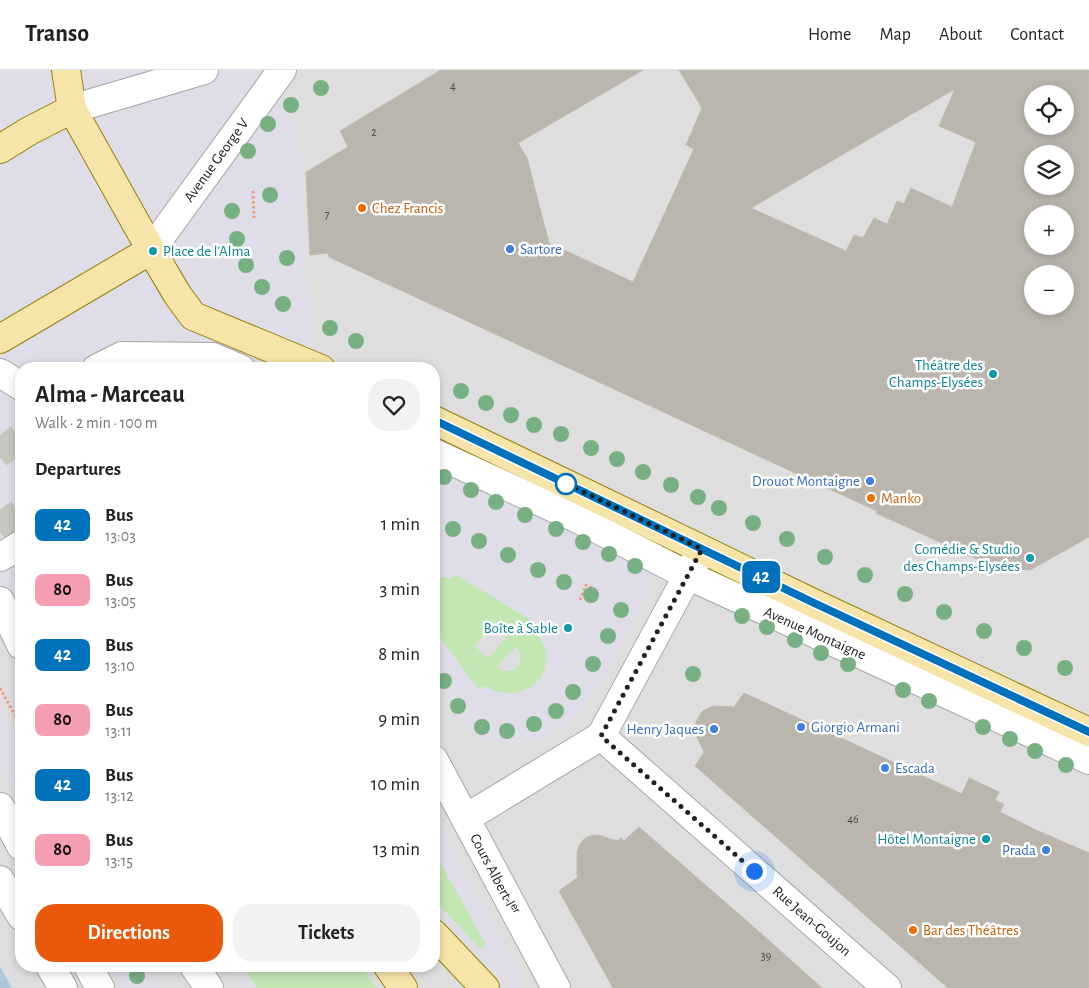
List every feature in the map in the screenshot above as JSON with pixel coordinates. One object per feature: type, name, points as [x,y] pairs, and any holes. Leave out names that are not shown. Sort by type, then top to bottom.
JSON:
[{"type":"main road","points":[[66,70],[72,109],[151,250],[177,294],[193,316],[305,362]]},
{"type":"main road","points":[[0,149],[29,131],[72,109]]},
{"type":"main road","points":[[0,339],[151,250]]},
{"type":"main road","name":"Avenue Montaigne","points":[[440,423],[803,598],[1089,732]]},
{"type":"main road","points":[[440,940],[485,988]]},
{"type":"main road","points":[[440,960],[460,988]]},
{"type":"main road","points":[[392,972],[403,988]]},
{"type":"street","points":[[72,109],[204,70]]},
{"type":"street","name":"Avenue George V","points":[[151,250],[282,70]]},
{"type":"street","points":[[193,316],[216,362]]},
{"type":"street","points":[[110,362],[122,356],[203,362]]},
{"type":"street","points":[[0,373],[15,382]]},
{"type":"street","name":"Avenue Montaigne","points":[[440,456],[576,518],[688,575],[1089,760]]},
{"type":"street","points":[[0,557],[15,548]]},
{"type":"street","points":[[466,818],[601,736],[702,549]]},
{"type":"street","points":[[0,601],[15,632]]},
{"type":"street","name":"Rue Jean-Goujon","points":[[601,736],[888,988]]},
{"type":"street","name":"Cours Albert-Iᵉʳ","points":[[440,771],[556,988]]},
{"type":"street","points":[[0,807],[15,835]]},
{"type":"street","points":[[0,880],[15,906]]},
{"type":"street","points":[[54,972],[63,988]]},
{"type":"street","points":[[91,972],[100,988]]},
{"type":"street","points":[[198,972],[209,988]]},
{"type":"path","points":[[253,191],[254,218]]},
{"type":"path","points":[[580,600],[586,586],[596,590]]},
{"type":"path","points":[[0,688],[15,715]]},
{"type":"shaded area","points":[[0,70],[1089,70],[1089,988],[12,988],[0,966]]},
{"type":"shaded area","name":"Place de l'Alma","points":[[0,70],[262,70],[300,134],[312,362],[15,362],[15,591],[0,599]]},
{"type":"shaded area","points":[[440,470],[651,568],[654,572],[632,627],[602,681],[577,714],[549,735],[530,741],[509,744],[495,742],[471,731],[460,721],[440,686],[440,638],[479,690],[485,686],[494,691],[518,693],[531,687],[540,679],[545,669],[547,657],[544,645],[537,633],[541,626],[455,574],[452,579],[440,578]]},
{"type":"shaded area","points":[[0,704],[15,731],[15,792],[0,765]]},
{"type":"shaded area","points":[[440,827],[526,982],[524,988],[509,988],[440,913],[440,906],[480,949],[486,945],[440,861]]},
{"type":"shaded area","points":[[114,972],[151,972],[161,988],[123,988]]},
{"type":"shaded area","points":[[232,972],[246,972],[256,988],[242,988]]},
{"type":"green space","points":[[455,574],[541,626],[537,633],[545,647],[547,656],[546,665],[539,680],[525,690],[516,692],[501,692],[485,686],[479,690],[440,638],[440,577],[452,578]],"holes":[[[494,625],[507,637],[488,658],[474,646]],[[516,647],[521,657],[517,668],[507,671],[497,666]]]},
{"type":"green space","points":[[440,862],[486,945],[480,950],[440,907]]},
{"type":"green space","points":[[246,972],[365,972],[376,988],[256,988]]},
{"type":"water","points":[[0,966],[12,988],[0,988]]},
{"type":"building","points":[[441,70],[643,70],[518,143],[527,158],[549,243],[633,282],[694,149],[686,145],[702,108],[679,70],[1089,70],[1089,537],[1030,570],[994,567],[329,257],[328,253],[310,255],[306,172],[348,147],[340,131]],"holes":[[[955,89],[939,126],[976,142],[952,207],[911,188],[904,204],[897,201],[887,224],[874,218],[863,238],[854,235],[846,251],[751,208]]]},
{"type":"building","points":[[744,693],[962,794],[969,778],[999,792],[995,800],[1004,804],[1000,812],[1089,853],[1089,988],[948,988],[695,766],[704,752],[695,730],[696,722],[701,713],[713,706],[734,707]]},
{"type":"building","points":[[639,827],[822,988],[613,988],[559,891],[578,877],[577,852],[584,839],[598,835],[617,841],[621,838],[624,841]]},
{"type":"tunnel","points":[[0,435],[15,454]]},
{"type":"tunnel","points":[[0,510],[15,529]]},
{"type":"bus line","name":"42","points":[[440,423],[812,602],[1089,732]]},
{"type":"place","name":"Chez Francis","points":[[362,208]]},
{"type":"place","name":"Sartore","points":[[510,249]]},
{"type":"place","name":"Place de l'Alma","points":[[153,251]]},
{"type":"place","name":"Théâtre des Champs-Elysées","points":[[993,374]]},
{"type":"place","name":"Drouot Montaigne","points":[[870,481]]},
{"type":"place","name":"Manko","points":[[871,498]]},
{"type":"place","name":"Comédie & Studio des Champs-Elysées","points":[[1030,558]]},
{"type":"place","name":"Boîte à Sable","points":[[568,628]]},
{"type":"place","name":"Giorgio Armani","points":[[801,727]]},
{"type":"place","name":"Henry Jaques","points":[[714,729]]},
{"type":"place","name":"Escada","points":[[885,768]]},
{"type":"place","name":"Hôtel Montaigne","points":[[986,839]]},
{"type":"place","name":"Prada","points":[[1046,850]]},
{"type":"place","name":"Bar des Théâtres","points":[[913,930]]},
{"type":"route","points":[[566,484],[559,480],[702,549],[601,736],[754,871]]}]
